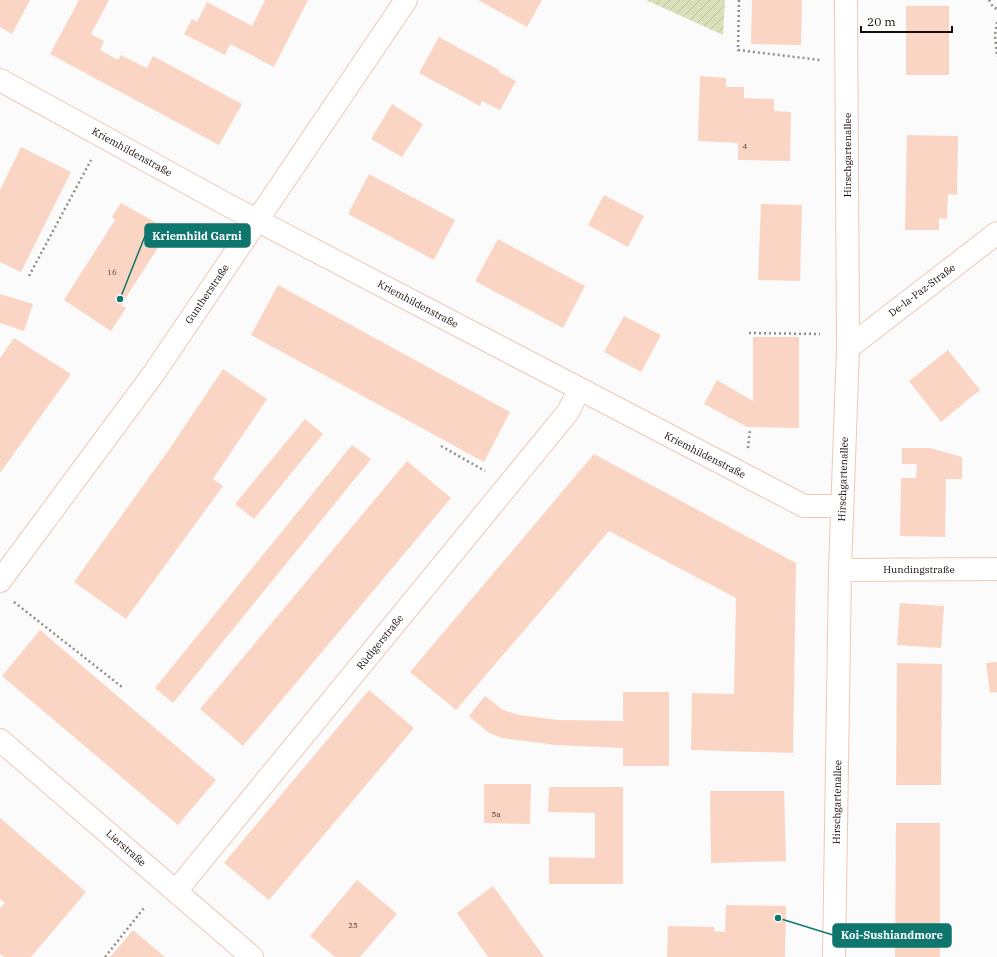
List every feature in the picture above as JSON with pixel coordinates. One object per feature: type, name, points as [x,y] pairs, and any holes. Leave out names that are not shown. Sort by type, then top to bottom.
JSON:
[{"type":"street","name":"Guntherstraße","points":[[5,590],[154,373],[406,0]]},
{"type":"street","name":"Hirschgartenallee","points":[[834,957],[840,570],[848,348],[846,0]]},
{"type":"street","name":"Kriemhildenstraße","points":[[0,80],[224,203],[258,219],[579,390],[804,506],[842,506]]},
{"type":"street","name":"De-la-Paz-Straße","points":[[848,348],[997,233]]},
{"type":"street","name":"Rüdigerstraße","points":[[176,891],[568,412],[579,390]]},
{"type":"street","name":"Hundingstraße","points":[[840,570],[997,569]]},
{"type":"street","name":"Lierstraße","points":[[0,740],[252,957]]},
{"type":"path","points":[[739,0],[738,50],[846,63]]},
{"type":"path","points":[[989,0],[993,7],[997,8]]},
{"type":"path","points":[[997,22],[995,35],[997,58]]},
{"type":"path","points":[[30,276],[92,158]]},
{"type":"path","points":[[749,333],[825,334]]},
{"type":"path","points":[[440,446],[485,472],[506,488]]},
{"type":"path","points":[[5,590],[122,687]]},
{"type":"path","points":[[105,957],[144,908]]},
{"type":"green space","points":[[646,0],[725,0],[723,35]]},
{"type":"building","points":[[0,0],[30,0],[12,34],[0,27]]},
{"type":"building","points":[[79,0],[109,0],[91,34],[104,41],[100,50],[118,60],[121,55],[147,68],[153,56],[242,104],[219,145],[50,54]]},
{"type":"building","points":[[265,0],[308,0],[274,67],[230,44],[225,55],[184,34],[192,19],[197,22],[207,2],[252,26]]},
{"type":"building","points":[[478,0],[542,0],[527,27]]},
{"type":"building","points":[[752,0],[802,0],[801,45],[751,44]]},
{"type":"building","points":[[906,6],[949,6],[949,75],[906,75]]},
{"type":"building","points":[[439,37],[516,81],[500,110],[482,101],[480,106],[419,73]]},
{"type":"building","points":[[700,76],[726,78],[726,87],[744,87],[744,98],[774,99],[774,111],[791,112],[790,161],[738,160],[738,143],[698,141]]},
{"type":"building","points":[[392,104],[423,124],[402,157],[371,139]]},
{"type":"building","points":[[907,135],[958,136],[957,195],[948,194],[947,219],[939,218],[939,230],[905,230]]},
{"type":"building","points":[[21,147],[71,172],[21,272],[0,262],[0,190]]},
{"type":"building","points":[[369,174],[455,220],[434,260],[348,214]]},
{"type":"building","points":[[604,195],[644,216],[628,247],[588,225]]},
{"type":"building","points":[[121,203],[162,226],[153,239],[161,243],[121,305],[126,308],[111,331],[64,300],[115,220],[112,217]]},
{"type":"building","points":[[761,204],[802,205],[800,281],[758,280]]},
{"type":"building","points":[[498,239],[585,286],[563,328],[475,281]]},
{"type":"building","points":[[278,285],[510,412],[484,462],[251,335]]},
{"type":"building","points":[[0,294],[33,304],[24,331],[0,323]]},
{"type":"building","points":[[624,316],[661,335],[641,372],[604,352]]},
{"type":"building","points":[[753,337],[799,337],[799,428],[747,427],[704,404],[717,380],[753,401]]},
{"type":"building","points":[[14,338],[71,374],[0,473],[0,358]]},
{"type":"building","points":[[948,350],[980,390],[941,422],[909,381]]},
{"type":"building","points":[[223,369],[267,399],[213,479],[223,486],[126,619],[74,582],[170,448]]},
{"type":"building","points":[[305,419],[323,434],[254,519],[235,504]]},
{"type":"building","points":[[352,445],[371,459],[173,703],[155,688]]},
{"type":"building","points":[[902,448],[930,448],[962,457],[962,479],[946,479],[945,537],[900,536],[901,478],[916,478],[917,464],[902,464]]},
{"type":"building","points":[[594,454],[796,563],[793,753],[691,750],[692,693],[734,694],[736,598],[609,531],[456,710],[410,672]]},
{"type":"building","points":[[407,461],[451,498],[243,746],[200,709]]},
{"type":"building","points":[[900,603],[944,606],[941,648],[897,645]]},
{"type":"building","points":[[40,630],[216,780],[178,825],[2,676]]},
{"type":"building","points":[[997,662],[997,692],[990,693],[986,663]]},
{"type":"building","points":[[897,663],[942,664],[941,785],[896,785]]},
{"type":"building","points":[[369,690],[414,728],[269,900],[224,863]]},
{"type":"building","points":[[623,692],[669,692],[669,766],[623,766],[623,748],[555,745],[502,738],[489,733],[469,716],[485,696],[503,710],[520,715],[558,720],[623,721]]},
{"type":"building","points":[[484,784],[531,784],[530,824],[484,823]]},
{"type":"building","points":[[549,787],[623,787],[623,884],[549,884],[549,857],[595,858],[595,813],[548,812]]},
{"type":"building","points":[[710,791],[784,791],[786,861],[711,863]]},
{"type":"building","points":[[0,818],[86,892],[31,957],[4,957],[0,954],[0,908],[5,903],[0,899]]},
{"type":"building","points":[[896,823],[940,823],[940,957],[895,957]]},
{"type":"building","points":[[357,880],[397,914],[360,957],[335,957],[310,936]]},
{"type":"building","points":[[493,886],[544,957],[488,957],[457,913]]},
{"type":"building","points":[[726,905],[786,906],[785,957],[667,957],[668,926],[714,927],[714,931],[725,932]]},
{"type":"building","points":[[133,930],[165,957],[110,957]]},
{"type":"place","name":"Kriemhild Garni","points":[[120,299]]},
{"type":"place","name":"Koi-Sushiandmore","points":[[778,918]]}]
